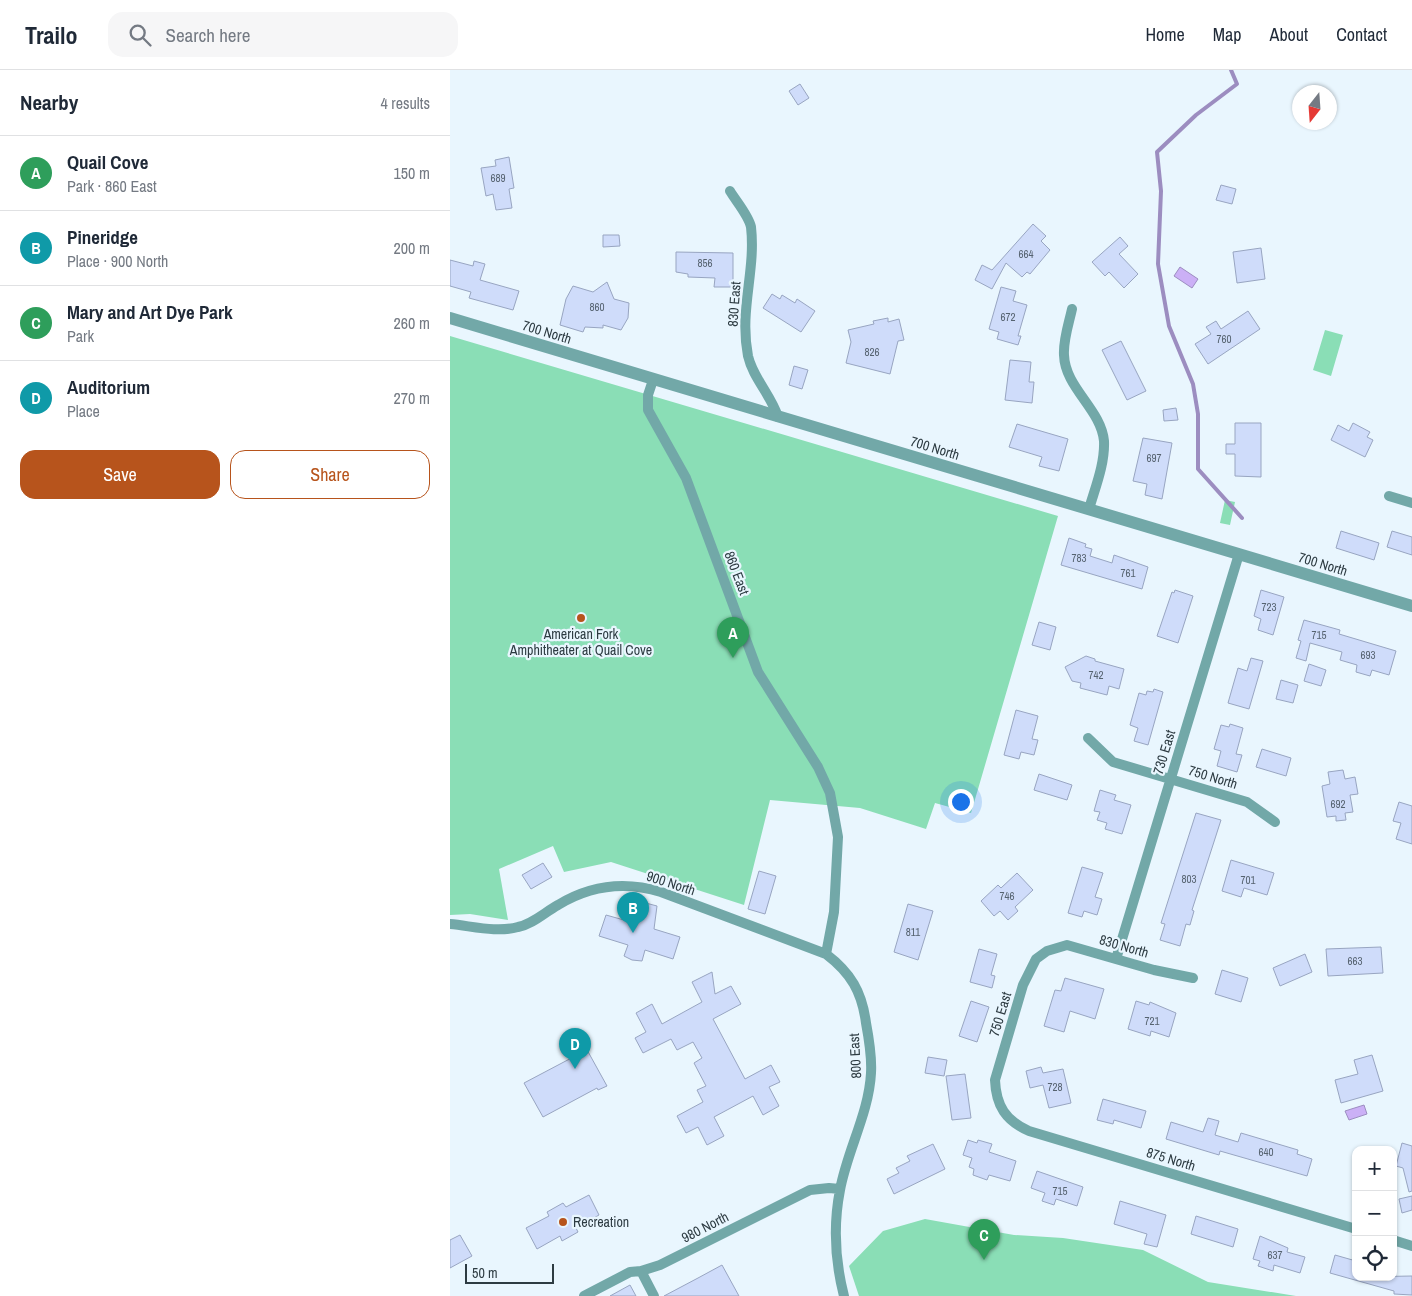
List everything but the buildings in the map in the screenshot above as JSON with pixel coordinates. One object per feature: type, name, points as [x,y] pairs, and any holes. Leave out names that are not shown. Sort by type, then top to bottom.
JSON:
[{"type":"street","name":"830 East","points":[[730,191],[751,225],[752,260],[745,315],[748,356],[752,368],[773,402],[778,417]]},
{"type":"street","points":[[1072,309],[1064,355],[1067,371],[1097,420],[1104,440],[1102,464],[1089,509]]},
{"type":"street","name":"700 North","points":[[450,318],[1412,606]]},
{"type":"street","name":"860 East","points":[[653,380],[648,395],[648,410],[686,478],[758,672],[825,781],[838,826],[834,912],[826,954]]},
{"type":"street","points":[[1390,496],[1412,503]]},
{"type":"street","name":"730 East","points":[[1116,959],[1239,554]]},
{"type":"street","name":"750 North","points":[[1088,738],[1113,762],[1247,802],[1275,822]]},
{"type":"street","name":"900 North","points":[[450,924],[498,929],[519,927],[579,894],[605,886],[634,886],[661,892],[826,954]]},
{"type":"street","name":"830 North","points":[[1047,951],[1067,945],[1193,978]]},
{"type":"street","name":"750 East","points":[[996,1093],[995,1080],[1023,985],[1036,959],[1047,951]]},
{"type":"street","name":"800 East","points":[[826,954],[844,969],[854,981],[860,994],[867,1026],[871,1072],[867,1098],[840,1190],[835,1240],[844,1296]]},
{"type":"street","name":"875 North","points":[[996,1093],[1002,1111],[1008,1118],[1017,1126],[1029,1131],[1352,1228]]},
{"type":"street","name":"980 North","points":[[584,1296],[630,1272],[641,1272],[660,1265],[810,1190],[828,1188],[840,1190]]},
{"type":"street","points":[[1397,1241],[1412,1246]]},
{"type":"street","points":[[641,1272],[654,1296]]},
{"type":"green space","points":[[1325,330],[1343,335],[1331,376],[1313,370]]},
{"type":"green space","points":[[450,336],[1058,516],[971,813],[935,803],[926,829],[860,808],[770,800],[744,905],[611,862],[564,872],[553,846],[499,869],[508,920],[470,914],[450,915]]},
{"type":"green space","points":[[1225,500],[1235,502],[1230,525],[1220,523]]},
{"type":"green space","points":[[925,1219],[1014,1235],[1063,1238],[1143,1250],[1208,1282],[1296,1296],[859,1296],[849,1266],[883,1231]]},
{"type":"shaded area","points":[[1180,267],[1198,279],[1192,288],[1174,276]]},
{"type":"shaded area","points":[[1364,1105],[1367,1114],[1349,1120],[1345,1111]]},
{"type":"waterway","points":[[1231,70],[1237,84],[1196,115],[1157,152],[1161,191],[1158,264],[1169,326],[1193,384],[1198,414],[1198,469],[1242,518]]},
{"type":"place","name":"American Fork Amphitheater at Quail Cove","points":[[581,618]]},
{"type":"place","name":"Quail Cove","points":[[733,658]]},
{"type":"place","name":"Pineridge","points":[[633,933]]},
{"type":"place","name":"Auditorium","points":[[575,1069]]},
{"type":"place","name":"Recreation","points":[[563,1222]]},
{"type":"place","name":"Mary and Art Dye Park","points":[[984,1260]]}]
